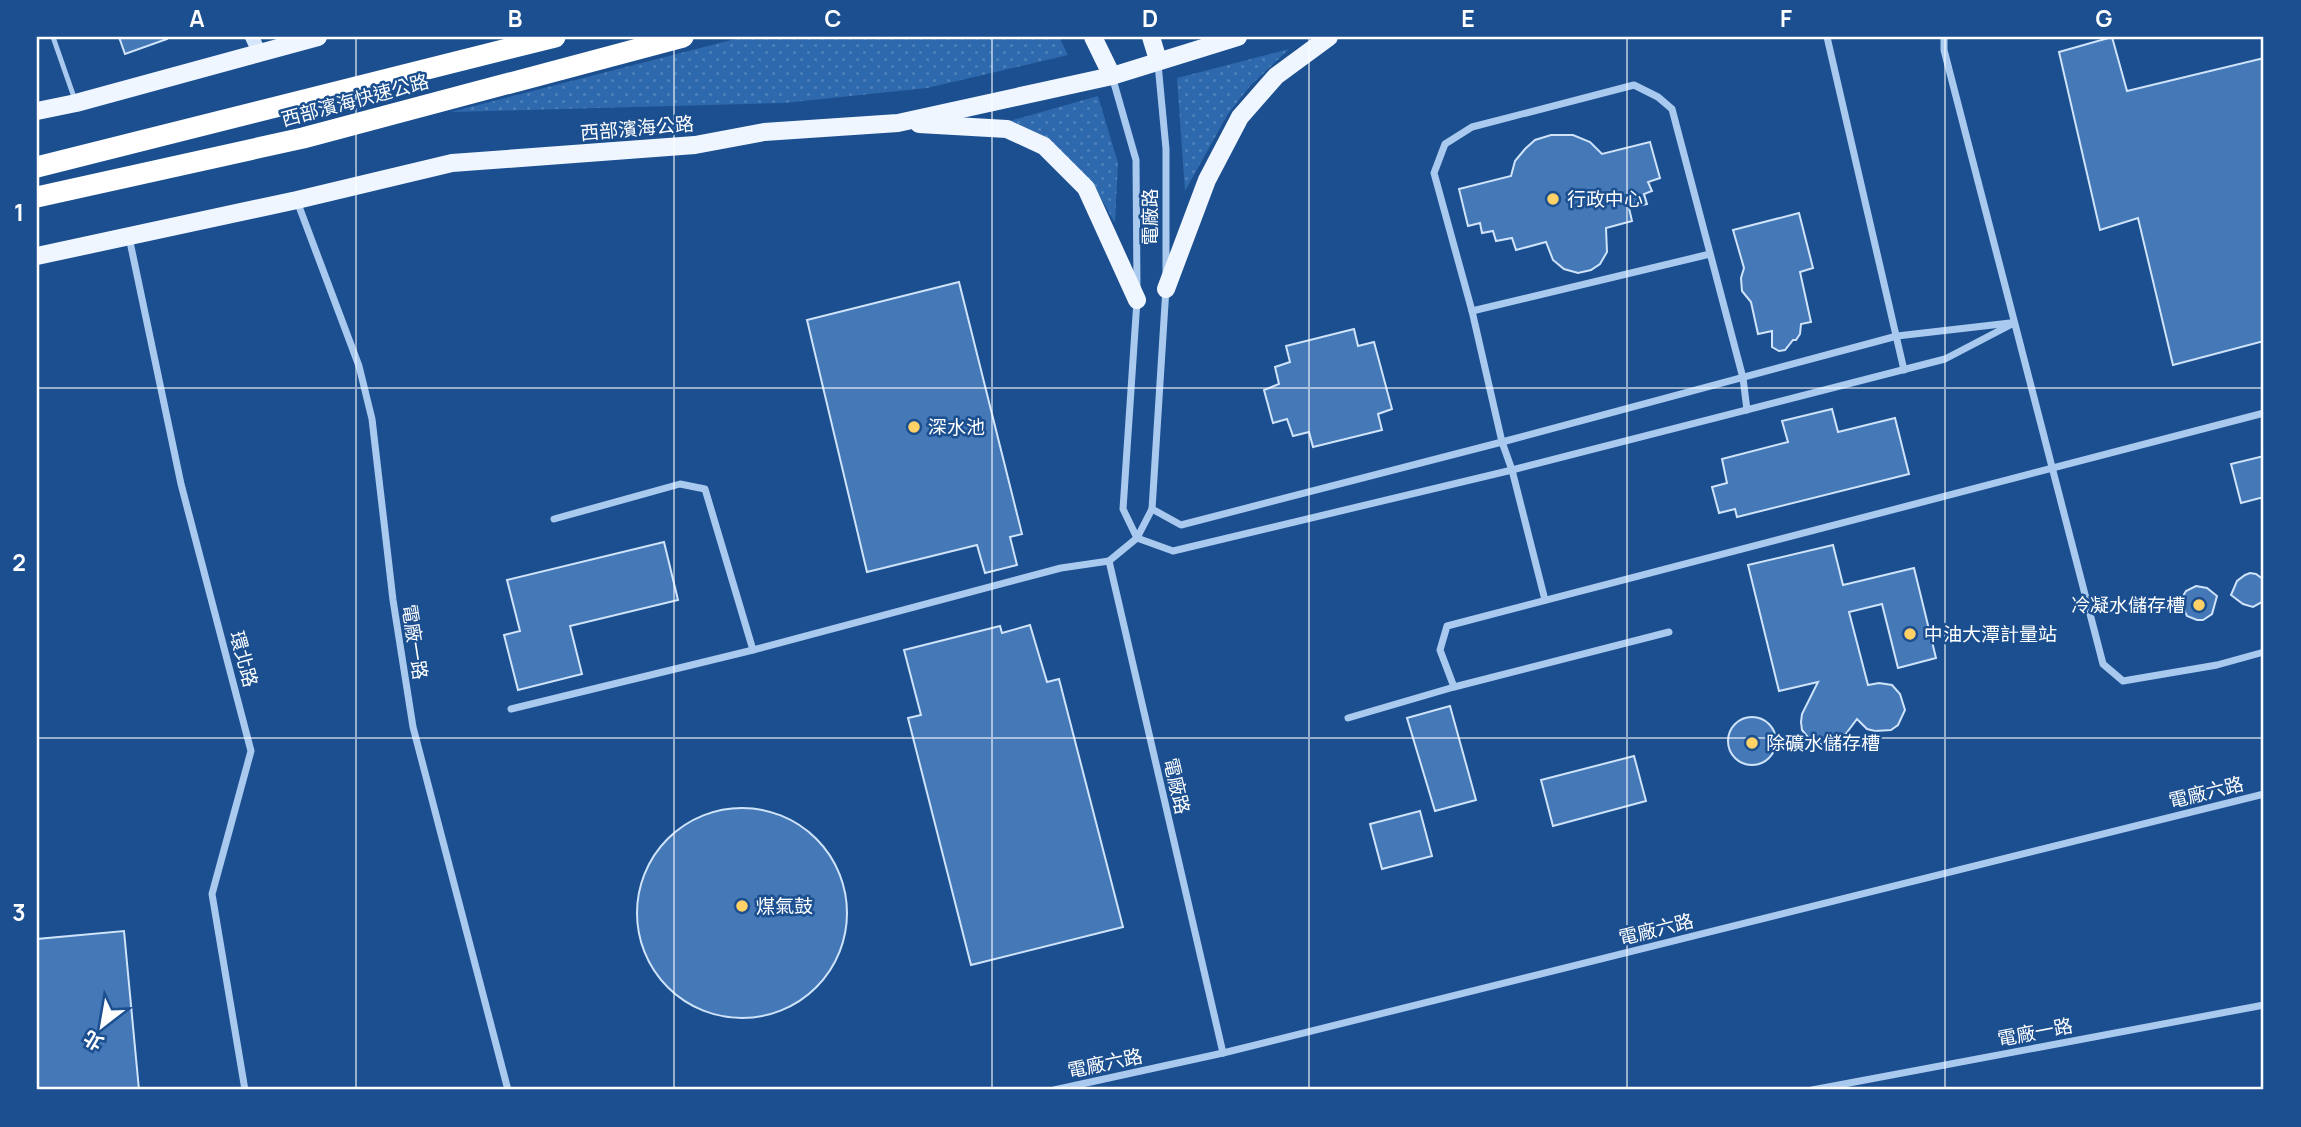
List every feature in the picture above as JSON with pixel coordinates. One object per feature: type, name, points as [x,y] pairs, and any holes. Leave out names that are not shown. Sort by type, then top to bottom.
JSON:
[{"type":"highway","name":"西部濱海快速公路","points":[[37,167],[555,37]]},
{"type":"highway","name":"西部濱海快速公路","points":[[37,197],[303,138],[683,37]]},
{"type":"main road","points":[[37,111],[76,103],[255,45],[318,37]]},
{"type":"main road","points":[[1093,37],[1112,76]]},
{"type":"main road","points":[[1151,37],[1158,60]]},
{"type":"main road","name":"西部濱海公路","points":[[37,256],[297,200],[452,163],[695,145],[764,132],[898,123],[1112,76],[1238,37]]},
{"type":"main road","points":[[1166,289],[1207,180],[1240,117],[1276,76],[1329,37]]},
{"type":"main road","points":[[898,123],[1007,129],[1044,146],[1086,188],[1137,300]]},
{"type":"street","points":[[1827,37],[1904,370]]},
{"type":"street","points":[[1944,37],[1944,50],[2103,664],[2123,681],[2217,665],[2264,652]]},
{"type":"street","name":"電廠路","points":[[1158,60],[1166,149],[1166,289],[1152,509],[1137,538],[1109,561],[1223,1053]]},
{"type":"street","name":"電廠路","points":[[1112,76],[1136,159],[1137,300],[1123,509],[1137,538]]},
{"type":"street","points":[[1545,600],[1434,173],[1446,144],[1472,127],[1634,85],[1658,97],[1672,109],[1743,377],[1747,410]]},
{"type":"street","name":"電廠一路","points":[[297,200],[359,366],[372,419],[393,600],[413,727],[508,1090]]},
{"type":"street","name":"環北路","points":[[129,236],[181,484],[251,751],[212,894],[245,1090]]},
{"type":"street","points":[[1472,311],[1710,254]]},
{"type":"street","points":[[1152,509],[1181,525],[1897,336],[2014,323]]},
{"type":"street","points":[[1137,538],[1173,551],[1512,470],[1945,359],[2014,323]]},
{"type":"street","points":[[1454,687],[1440,650],[1447,626],[2264,413]]},
{"type":"street","points":[[554,519],[680,484],[705,489],[753,650]]},
{"type":"street","points":[[511,709],[753,650],[1060,568],[1109,561]]},
{"type":"street","points":[[1348,718],[1454,687],[1669,632]]},
{"type":"street","name":"電廠六路","points":[[1054,1090],[1223,1053],[2264,794]]},
{"type":"street","name":"電廠一路","points":[[1812,1090],[2264,1005]]},
{"type":"lane","points":[[53,37],[76,103]]},
{"type":"shaded area","points":[[743,37],[1059,37],[1068,55],[927,88],[784,103],[451,112]]},
{"type":"shaded area","points":[[1289,49],[1250,86],[1228,114],[1185,191],[1177,78]]},
{"type":"shaded area","points":[[1098,96],[1118,163],[1115,223],[1091,181],[1006,122]]},
{"type":"building","points":[[119,37],[167,37],[167,39],[125,54]]},
{"type":"building","points":[[2112,37],[2127,91],[2264,58],[2264,341],[2173,365],[2138,218],[2100,230],[2059,52]]},
{"type":"building","name":"行政中心","points":[[1551,135],[1573,135],[1590,142],[1602,154],[1650,142],[1660,178],[1648,182],[1652,191],[1644,194],[1647,204],[1629,208],[1632,221],[1606,228],[1607,252],[1600,264],[1591,270],[1578,273],[1564,269],[1553,260],[1546,242],[1516,250],[1512,238],[1496,241],[1493,231],[1482,233],[1480,223],[1468,226],[1459,189],[1511,176],[1515,161],[1525,149],[1535,140]]},
{"type":"building","points":[[1799,213],[1813,268],[1800,272],[1811,322],[1801,324],[1796,340],[1785,350],[1779,351],[1772,347],[1772,331],[1758,334],[1751,302],[1742,291],[1741,278],[1744,268],[1733,230]]},
{"type":"building","name":"深水池","points":[[959,282],[1022,534],[1010,537],[1017,565],[985,573],[977,545],[867,572],[807,320]]},
{"type":"building","points":[[1354,329],[1358,346],[1374,342],[1392,409],[1378,414],[1382,430],[1313,447],[1309,432],[1293,436],[1287,419],[1273,423],[1264,390],[1279,384],[1275,367],[1290,362],[1286,346]]},
{"type":"building","points":[[1832,409],[1838,432],[1895,418],[1909,474],[1737,517],[1735,509],[1719,513],[1712,487],[1727,483],[1722,459],[1788,442],[1782,421]]},
{"type":"building","points":[[2264,456],[2264,497],[2241,503],[2231,464]]},
{"type":"building","points":[[664,542],[678,600],[570,626],[582,674],[518,690],[504,635],[520,631],[507,580]]},
{"type":"building","points":[[1833,545],[1843,585],[1914,568],[1936,658],[1898,668],[1882,604],[1849,612],[1868,685],[1892,685],[1900,694],[1905,710],[1898,725],[1891,730],[1867,729],[1857,719],[1842,739],[1827,745],[1812,742],[1802,730],[1802,714],[1818,682],[1779,691],[1748,565]]},
{"type":"building","name":"冷凝水儲存槽","points":[[2250,573],[2264,580],[2264,601],[2253,607],[2243,604],[2231,595],[2237,581]]},
{"type":"building","name":"冷凝水儲存槽","points":[[2196,586],[2207,588],[2217,596],[2212,614],[2203,620],[2187,616],[2182,606],[2186,591]]},
{"type":"building","points":[[1030,625],[1047,682],[1059,679],[1123,927],[971,965],[908,718],[921,715],[904,650],[1000,626],[1002,633]]},
{"type":"building","points":[[1450,706],[1476,800],[1435,811],[1407,718]]},
{"type":"building","name":"除礦水儲存槽","points":[[1752,717],[1761,718],[1769,724],[1775,732],[1775,750],[1769,758],[1761,764],[1752,765],[1743,764],[1735,758],[1729,750],[1728,741],[1729,732],[1735,724],[1743,718]]},
{"type":"building","points":[[1634,756],[1646,801],[1553,826],[1541,780]]},
{"type":"building","name":"煤氣鼓","points":[[742,808],[782,816],[816,839],[839,873],[847,913],[839,953],[816,987],[782,1010],[742,1018],[702,1010],[668,987],[645,953],[637,913],[645,873],[668,839],[702,816]]},
{"type":"building","points":[[1420,811],[1432,856],[1382,869],[1370,824]]},
{"type":"building","points":[[124,931],[139,1090],[37,1090],[37,939]]},
{"type":"place","name":"行政中心","points":[[1553,199]]},
{"type":"place","name":"深水池","points":[[914,427]]},
{"type":"place","name":"冷凝水儲存槽","points":[[2199,605]]},
{"type":"place","name":"中油大潭計量站","points":[[1910,634]]},
{"type":"place","name":"除礦水儲存槽","points":[[1752,743]]},
{"type":"place","name":"煤氣鼓","points":[[742,906]]}]
